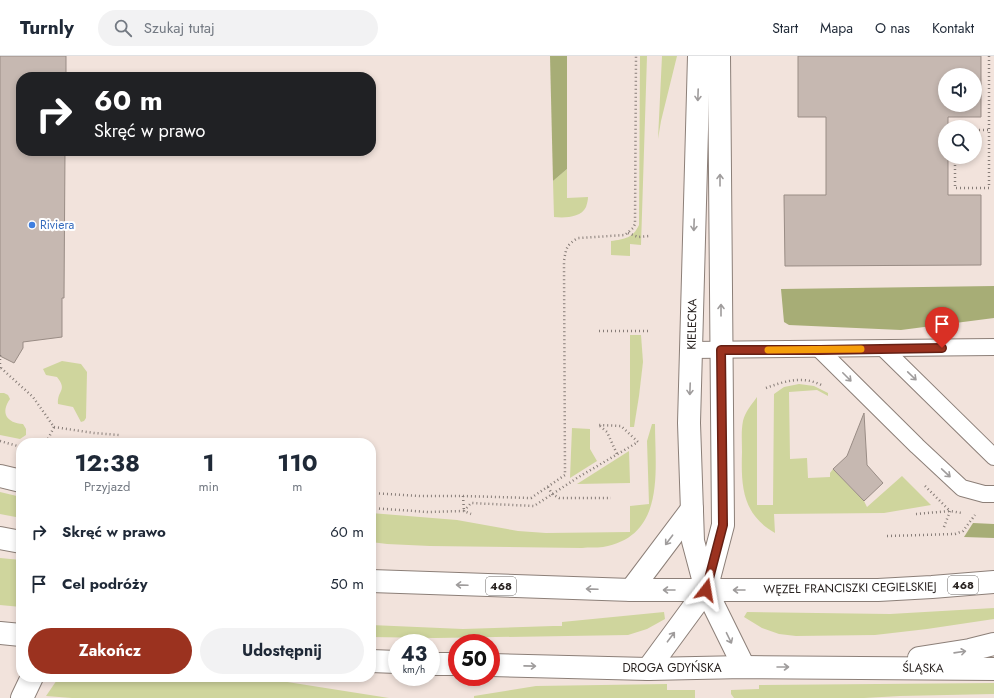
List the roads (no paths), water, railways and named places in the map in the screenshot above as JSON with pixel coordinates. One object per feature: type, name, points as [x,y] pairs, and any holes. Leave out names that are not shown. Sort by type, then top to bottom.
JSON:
[{"type":"main road","name":"KIELECKA","points":[[699,56],[689,423],[693,541],[706,590],[744,667]]},
{"type":"main road","points":[[648,669],[706,590],[723,525],[719,56]]},
{"type":"main road","points":[[0,476],[16,480]]},
{"type":"main road","points":[[631,590],[692,509]]},
{"type":"main road","points":[[0,538],[16,541]]},
{"type":"main road","name":"468","points":[[376,581],[631,590],[706,590]]},
{"type":"main road","name":"WĘZEŁ FRANCISZKI CEGIELSKIEJ","points":[[706,590],[878,590],[994,582]]},
{"type":"main road","points":[[852,668],[970,650],[994,644]]},
{"type":"main road","points":[[376,661],[388,662]]},
{"type":"main road","name":"DROGA GDYŃSKA","points":[[500,665],[648,669],[744,667],[852,668]]},
{"type":"main road","name":"ŚLĄSKA","points":[[852,668],[994,669]]},
{"type":"main road","points":[[22,698],[30,682]]},
{"type":"lane","points":[[884,349],[994,457]]},
{"type":"lane","points":[[691,350],[991,350]]},
{"type":"lane","points":[[820,350],[917,446],[962,488],[984,494],[994,494]]},
{"type":"place","name":"Riviera","points":[[32,225]]}]
